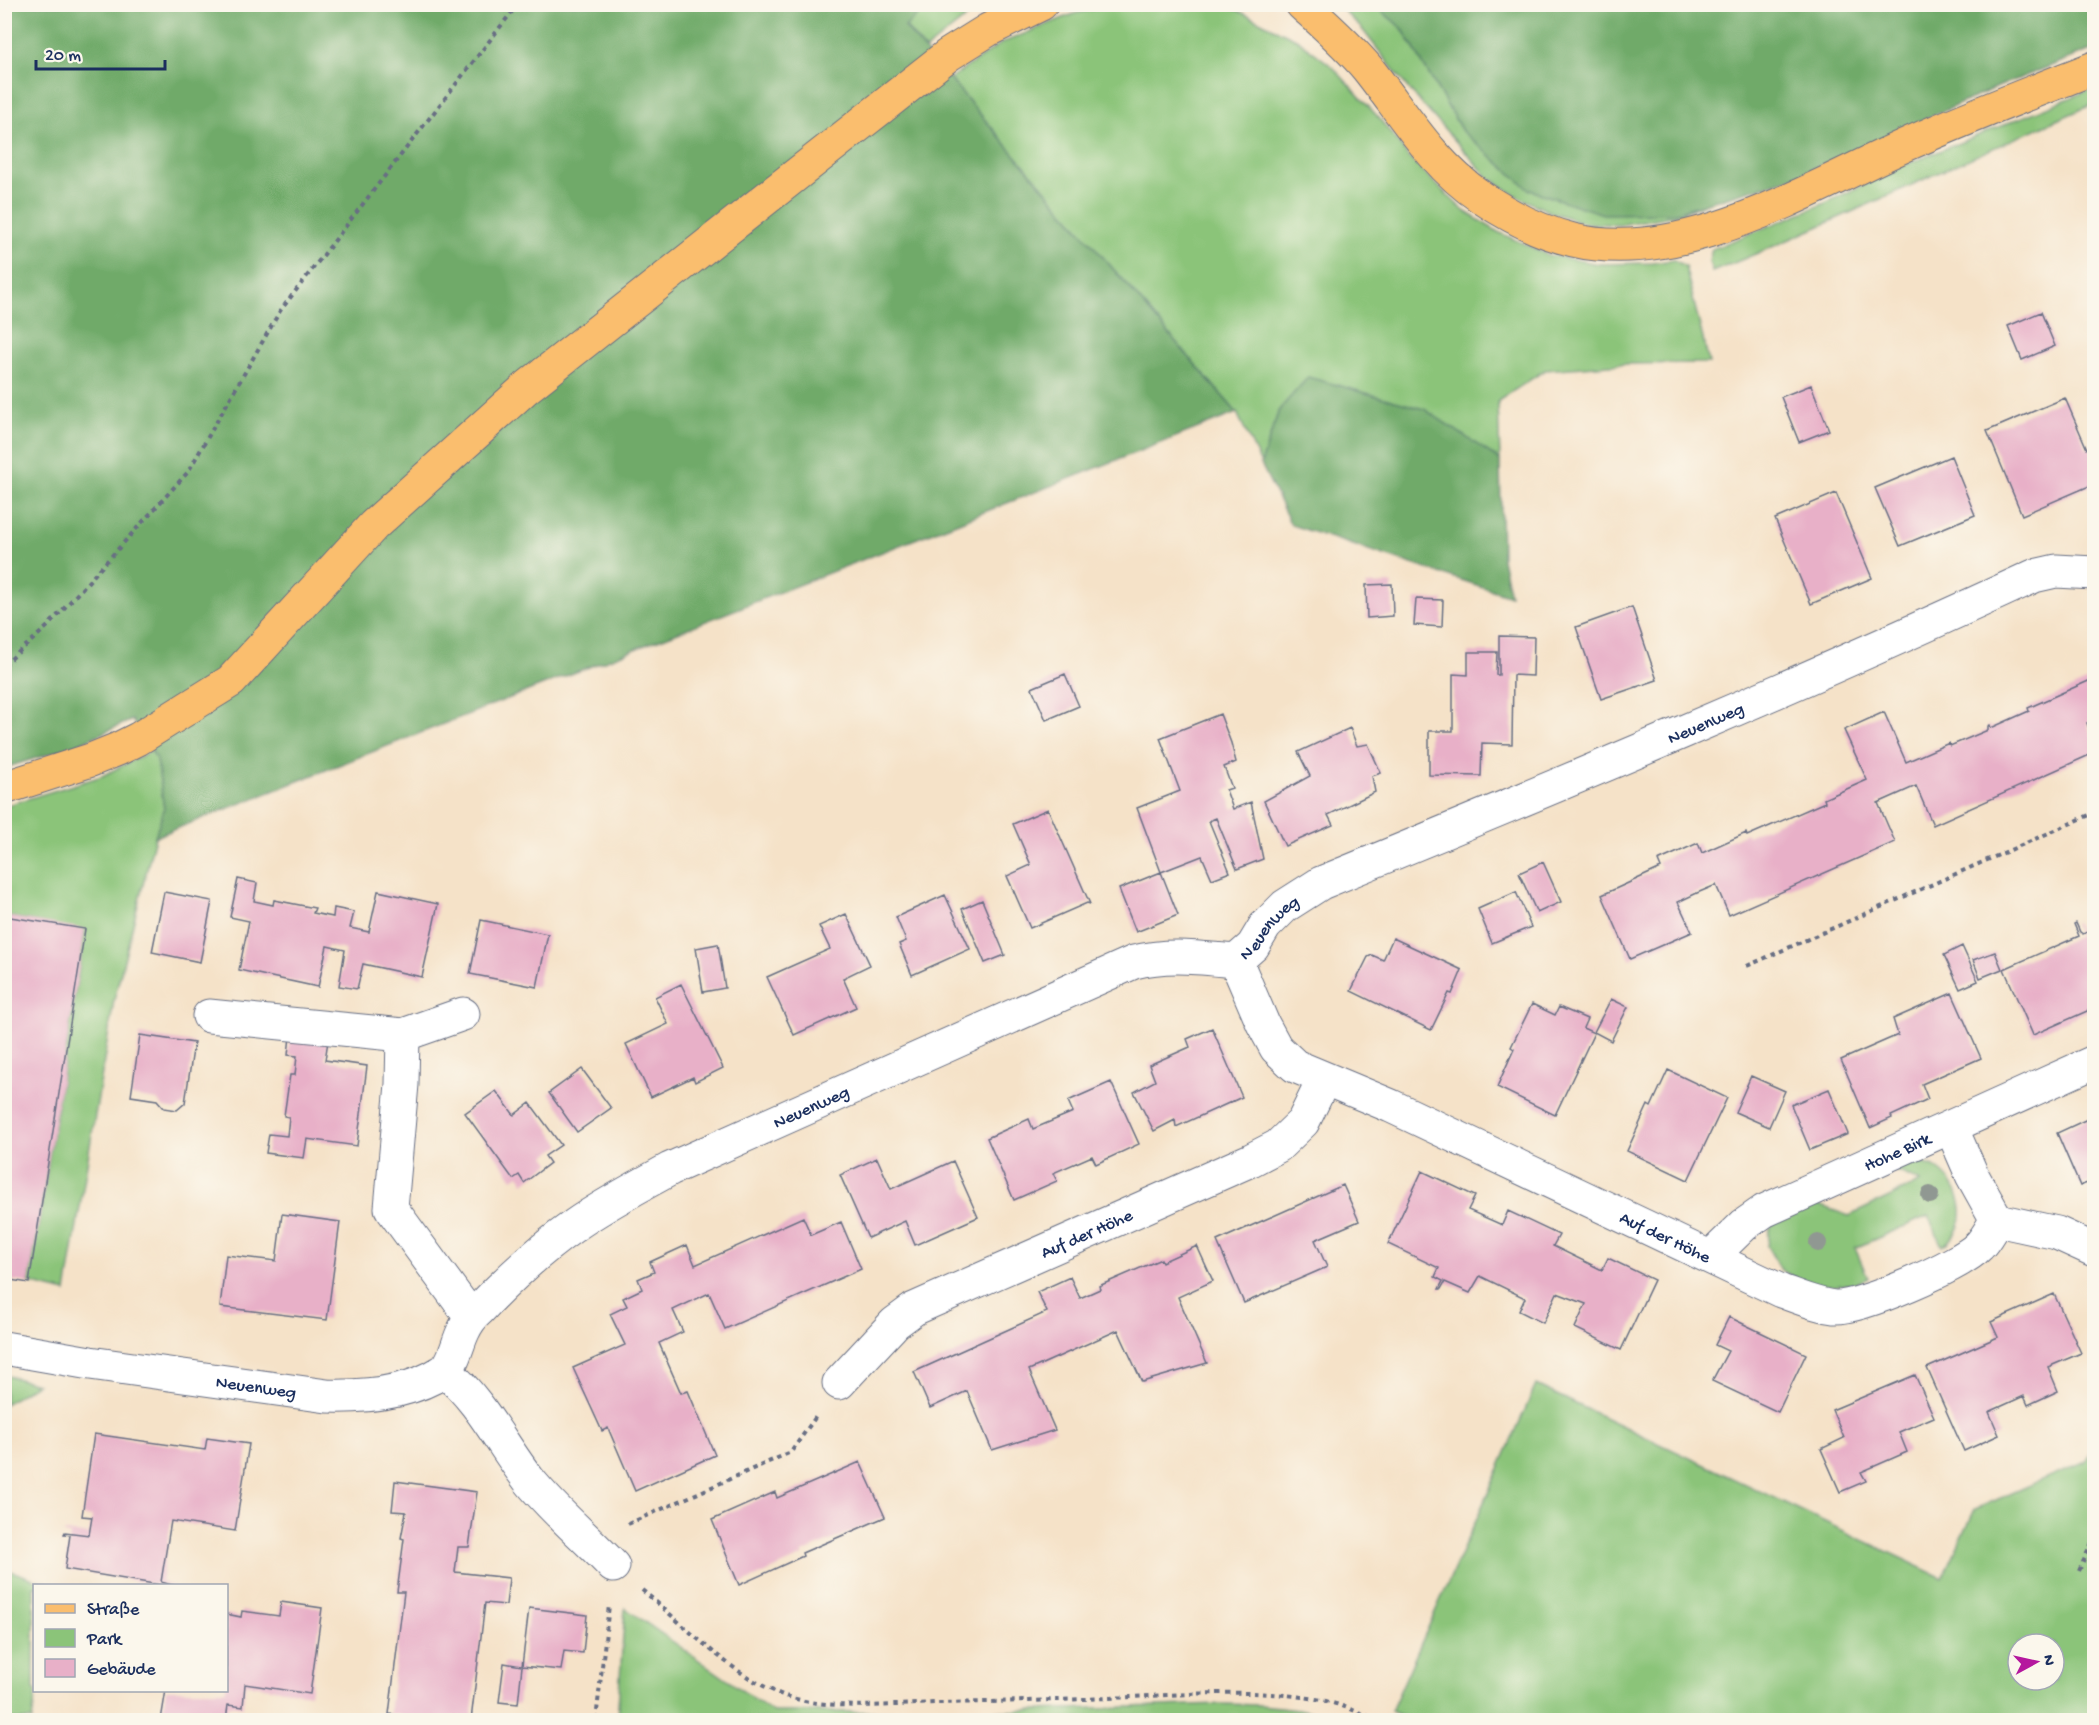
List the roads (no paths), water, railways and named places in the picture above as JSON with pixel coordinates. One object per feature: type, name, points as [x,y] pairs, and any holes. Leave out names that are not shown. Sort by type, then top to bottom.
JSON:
[{"type":"main road","points":[[4,788],[118,749],[231,681],[374,525],[526,387],[948,56],[988,30],[1041,4]]},
{"type":"main road","points":[[1302,4],[1341,40],[1367,69],[1424,143],[1452,172],[1480,196],[1533,228],[1575,241],[1605,244],[1636,245],[1664,241],[1694,235],[1741,219],[1911,142],[2094,68]]},
{"type":"street","name":"Neuenweg","points":[[4,1348],[90,1363],[327,1396],[346,1397],[381,1393],[420,1383],[444,1371],[471,1317],[512,1277],[575,1225],[670,1169],[1134,962],[1153,957],[1170,956],[1236,961],[1253,946],[1265,926],[1284,906],[1320,883],[1804,681],[2034,576],[2056,571],[2094,573]]},
{"type":"street","name":"Auf der Höhe","points":[[1236,961],[1276,1048],[1295,1066],[1391,1106],[1790,1294],[1834,1307],[1852,1306],[1876,1299],[1953,1264],[1978,1247],[1997,1220]]},
{"type":"street","points":[[209,1016],[403,1035],[463,1014]]},
{"type":"street","points":[[403,1035],[402,1084],[391,1208],[471,1317]]},
{"type":"street","name":"Hohe Birk","points":[[1711,1257],[1744,1225],[1764,1211],[2094,1062]]},
{"type":"street","name":"Auf der Höhe","points":[[839,1383],[895,1323],[914,1309],[1278,1146],[1303,1122],[1324,1079]]},
{"type":"street","points":[[1951,1127],[1972,1175],[1997,1220],[2057,1233],[2094,1250]]},
{"type":"street","points":[[444,1371],[467,1393],[516,1463],[547,1500],[605,1558]]}]
